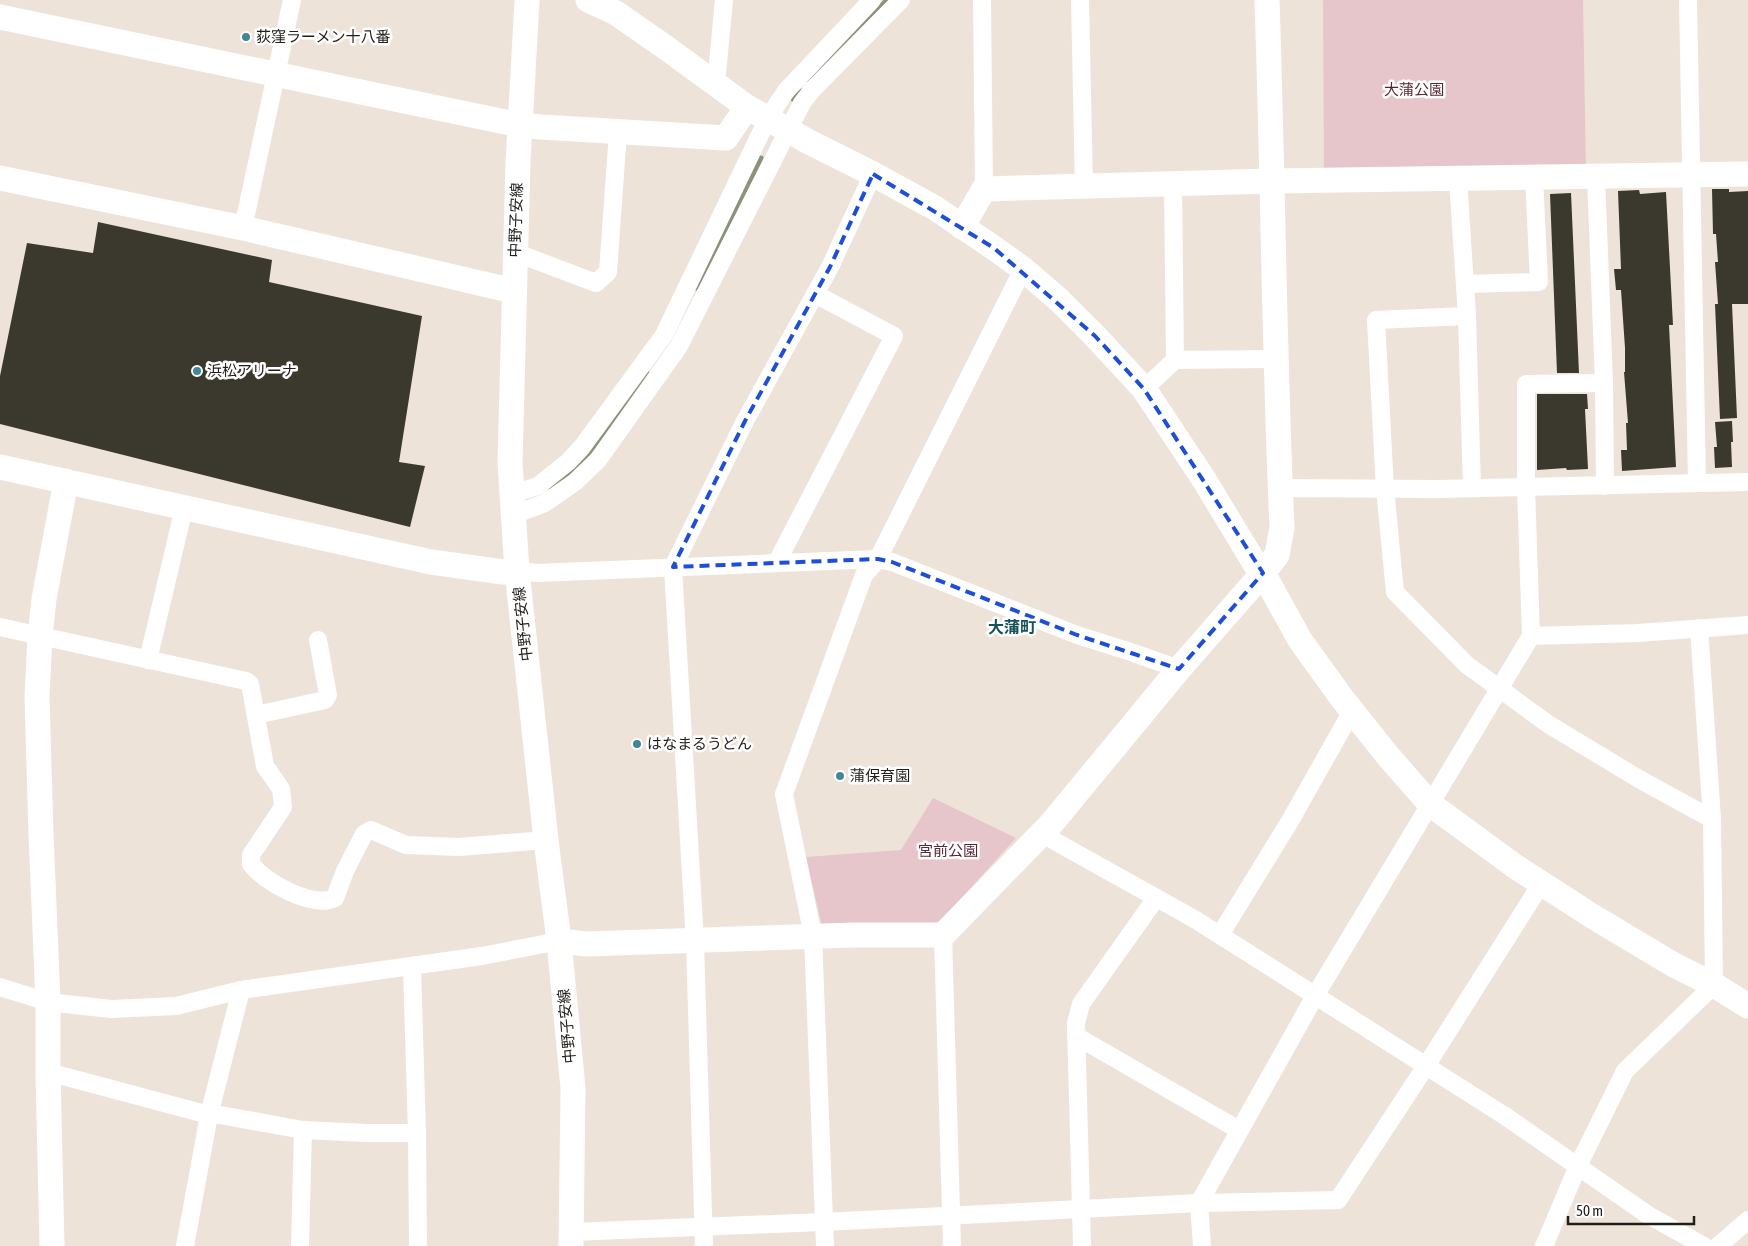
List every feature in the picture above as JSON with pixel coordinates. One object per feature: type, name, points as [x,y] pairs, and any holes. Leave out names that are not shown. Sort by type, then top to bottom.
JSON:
[{"type":"street","points":[[243,228],[292,0]]},
{"type":"street","name":"中野子安線","points":[[528,0],[514,252],[510,417],[512,504],[573,1088],[572,1239]]},
{"type":"street","points":[[588,0],[616,13],[716,84],[768,118],[809,142],[935,208],[1023,269],[1059,300],[1144,389],[1263,573],[1300,640],[1388,756],[1430,804],[1541,884],[1658,955],[1714,985],[1748,1006]]},
{"type":"street","points":[[716,84],[724,0]]},
{"type":"street","points":[[512,504],[568,462],[582,447],[664,334],[768,118],[786,91],[872,0]]},
{"type":"street","points":[[0,17],[520,125],[726,138],[802,103],[901,0]]},
{"type":"street","points":[[962,226],[984,189],[982,0]]},
{"type":"street","points":[[1080,0],[1084,186]]},
{"type":"street","points":[[0,987],[48,1002],[111,1009],[176,1006],[241,990],[412,967],[559,941],[587,944],[695,942],[813,936],[943,935],[1042,834],[1179,669],[1277,556],[1282,528],[1275,358],[1273,181],[1267,0]]},
{"type":"street","points":[[1688,0],[1697,483]]},
{"type":"street","points":[[512,504],[545,503],[575,482],[598,460],[679,346],[768,118]]},
{"type":"street","points":[[514,252],[596,283],[608,272],[618,132]]},
{"type":"street","points":[[704,1246],[695,942],[673,567],[745,420],[830,267],[873,174]]},
{"type":"street","points":[[984,189],[1273,181],[1748,174]]},
{"type":"street","points":[[1596,176],[1604,383],[1605,486]]},
{"type":"street","points":[[0,178],[243,228],[514,291]]},
{"type":"street","points":[[1465,284],[1539,282],[1534,178]]},
{"type":"street","points":[[1458,179],[1467,316],[1472,488]]},
{"type":"street","points":[[1173,185],[1175,360]]},
{"type":"street","points":[[824,1246],[813,936],[784,794],[864,575],[878,559],[1023,269]]},
{"type":"street","points":[[777,562],[894,336],[815,294]]},
{"type":"street","points":[[1467,316],[1376,320],[1385,489],[1395,592],[1467,665],[1548,724],[1639,779],[1712,819]]},
{"type":"street","points":[[1144,389],[1175,360],[1275,358]]},
{"type":"street","points":[[1202,1246],[1199,1203],[1315,996],[1531,636],[1526,487],[1526,384],[1604,383]]},
{"type":"street","points":[[0,467],[430,562],[503,572],[536,573],[878,559],[892,562],[1077,635],[1179,669]]},
{"type":"street","points":[[52,1246],[48,1002],[38,697],[40,636],[44,599],[66,481]]},
{"type":"street","points":[[1280,488],[1472,488],[1748,482]]},
{"type":"street","points":[[148,660],[184,508]]},
{"type":"street","points":[[1531,636],[1638,633],[1748,625]]},
{"type":"street","points":[[0,628],[246,680],[250,684],[265,766],[281,789],[283,807],[252,855],[251,864],[282,889],[323,902],[335,898],[345,871],[364,834],[371,830],[406,845],[460,847],[546,840]]},
{"type":"street","points":[[1544,1246],[1578,1166],[1625,1072],[1714,985],[1712,819],[1699,628]]},
{"type":"street","points":[[256,715],[325,700],[328,695],[318,640]]},
{"type":"street","points":[[1220,935],[1290,821],[1352,710]]},
{"type":"street","points":[[1042,834],[1196,920],[1505,1116],[1648,1215],[1704,1246]]},
{"type":"street","points":[[572,1239],[704,1226],[824,1222],[1199,1203],[1338,1200],[1426,1066],[1541,884]]},
{"type":"street","points":[[1082,1246],[1076,1023],[1082,1004],[1156,898]]},
{"type":"street","points":[[943,935],[952,1246]]},
{"type":"street","points":[[412,967],[418,1246]]},
{"type":"street","points":[[185,1246],[209,1115],[241,990]]},
{"type":"street","points":[[1076,1036],[1239,1130]]},
{"type":"street","points":[[48,1072],[209,1115],[220,1115],[303,1130],[366,1133],[417,1132]]},
{"type":"street","points":[[300,1246],[303,1130]]},
{"type":"street","points":[[1718,1246],[1748,1220]]},
{"type":"highlighted area","points":[[873,174],[994,248],[1095,336],[1144,389],[1263,573],[1179,669],[1077,635],[892,562],[878,559],[673,567],[745,421],[830,267]]},
{"type":"green space","name":"大蒲公園","points":[[1323,0],[1583,0],[1586,176],[1324,182]]},
{"type":"green space","name":"宮前公園","points":[[933,798],[1016,838],[938,924],[822,926],[806,857],[901,850]]},
{"type":"building","points":[[1712,189],[1729,189],[1729,192],[1748,191],[1748,304],[1732,304],[1737,418],[1720,419],[1715,304],[1718,304],[1715,262],[1718,262],[1716,234],[1713,234]]},
{"type":"building","points":[[1639,190],[1640,194],[1666,192],[1673,325],[1669,325],[1676,467],[1622,471],[1621,450],[1627,450],[1626,423],[1628,423],[1621,290],[1616,290],[1614,269],[1621,269],[1618,191]]},
{"type":"building","points":[[1571,193],[1579,373],[1557,373],[1550,194]]},
{"type":"building","points":[[98,222],[272,260],[269,282],[422,316],[399,462],[425,466],[410,527],[0,424],[0,376],[27,243],[93,253]]},
{"type":"building","points":[[1537,394],[1587,394],[1588,409],[1585,409],[1588,469],[1537,470]]},
{"type":"building","points":[[1732,421],[1732,467],[1715,468],[1714,447],[1717,447],[1715,422]]},
{"type":"waterway","points":[[809,80],[887,0]]},
{"type":"waterway","points":[[793,99],[799,89]]},
{"type":"waterway","points":[[696,288],[761,158]]},
{"type":"waterway","points":[[549,487],[564,477],[591,451],[647,373]]},
{"type":"place","name":"荻窪ラーメン十八番","points":[[246,37]]},
{"type":"place","name":"浜松アリーナ","points":[[197,371]]},
{"type":"place","name":"はなまるうどん","points":[[637,744]]},
{"type":"place","name":"蒲保育園","points":[[840,776]]},
{"type":"district","name":"大蒲町","points":[[1012,627]]}]
